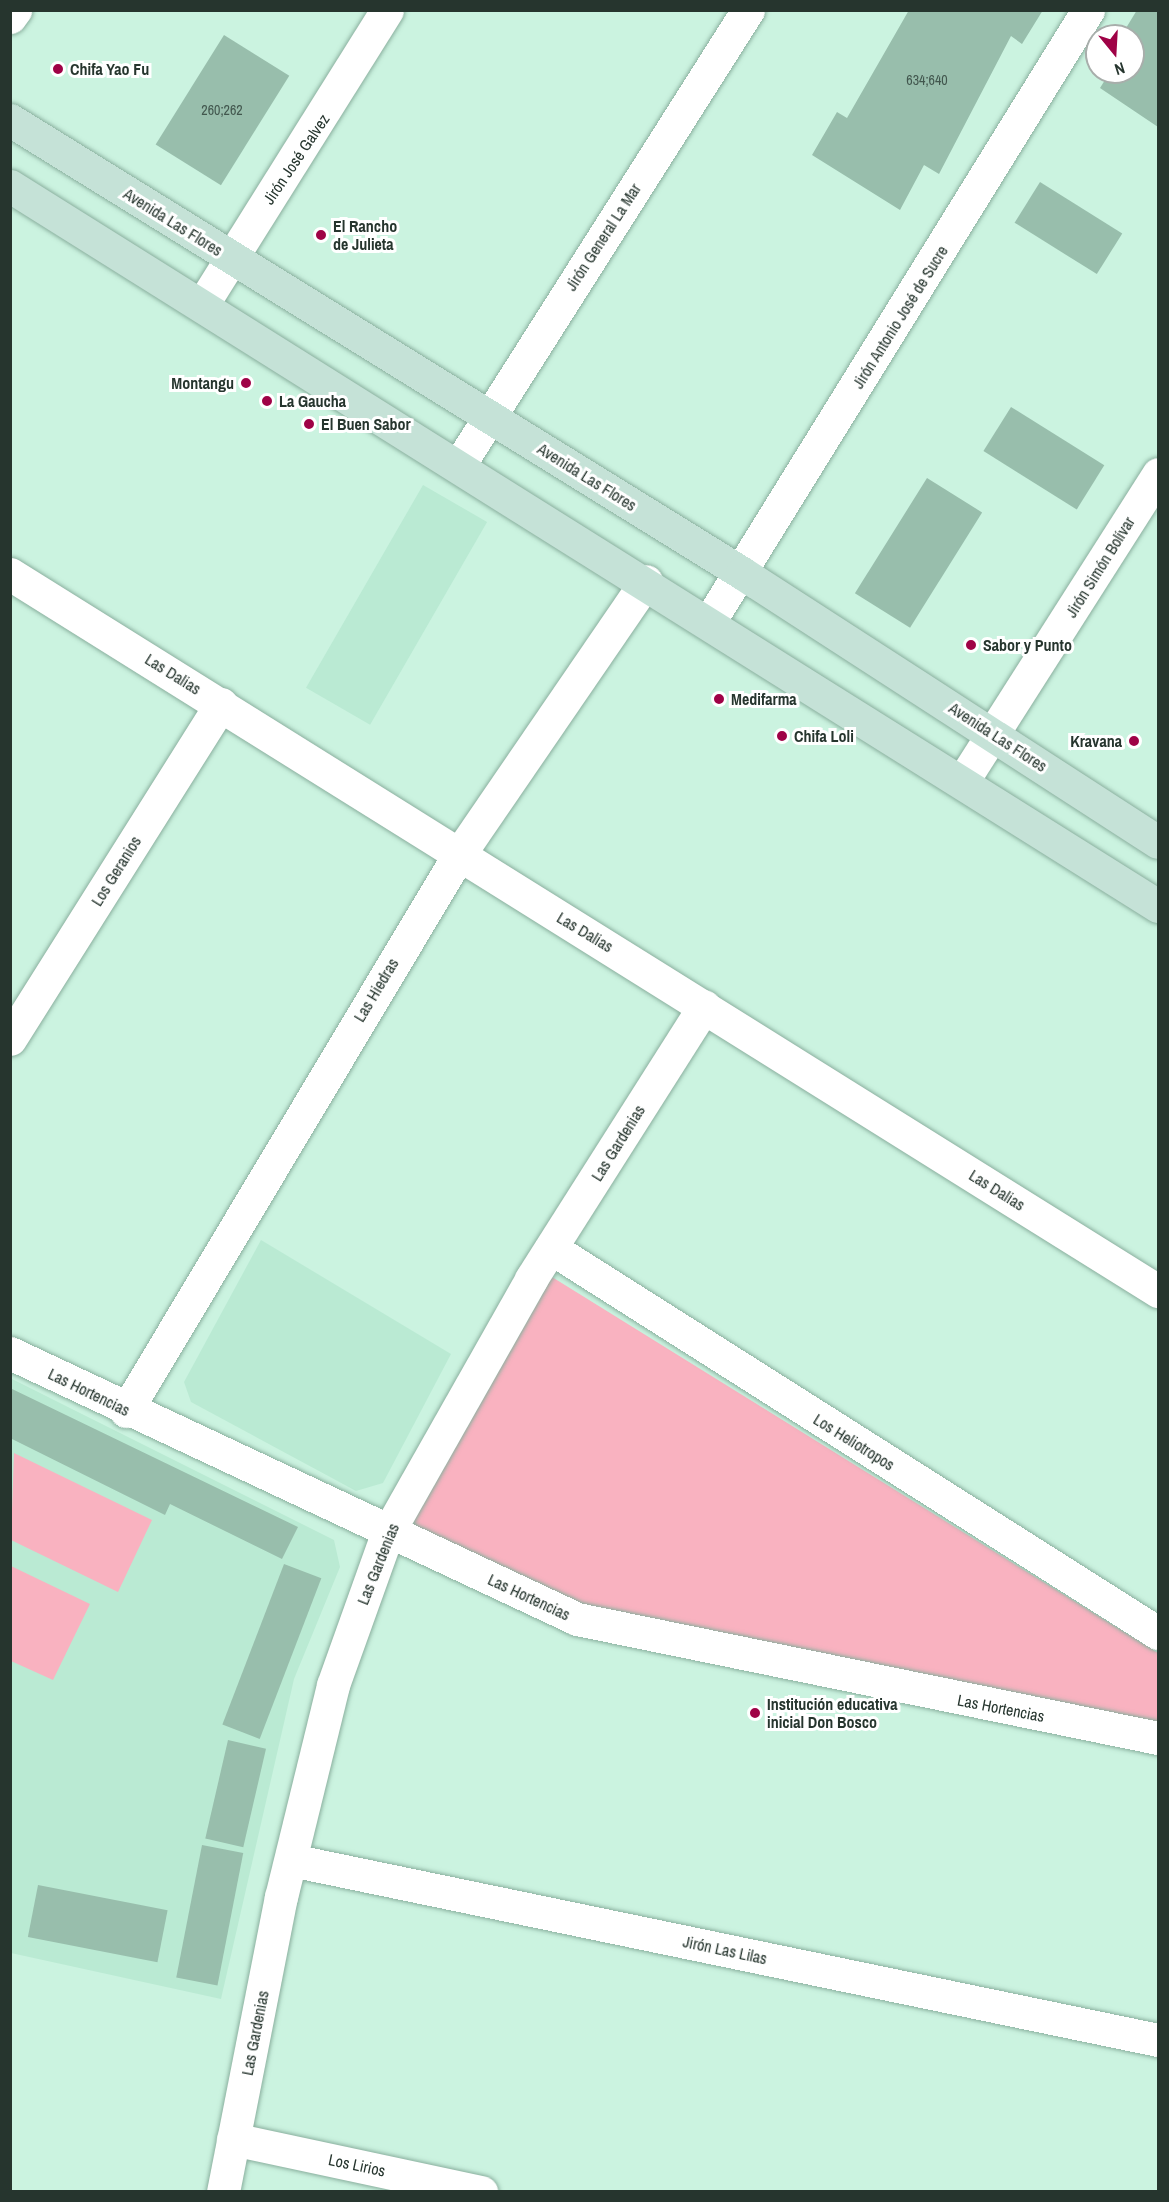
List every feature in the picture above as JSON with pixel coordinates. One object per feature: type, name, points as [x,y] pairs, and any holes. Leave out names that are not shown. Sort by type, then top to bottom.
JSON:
[{"type":"street","points":[[10,17],[15,10]]},
{"type":"street","name":"Jirón José Galvez","points":[[202,305],[229,257],[316,132],[387,10]]},
{"type":"street","name":"Jirón General La Mar","points":[[459,465],[748,10]]},
{"type":"street","name":"Jirón Antonio José de Sucre","points":[[709,622],[742,573],[1088,10]]},
{"type":"street","name":"Avenida Las Flores","points":[[10,120],[742,573],[1158,842]]},
{"type":"street","points":[[10,186],[646,581],[1158,906]]},
{"type":"street","name":"Jirón Simón Bolívar","points":[[962,782],[995,735],[1158,474]]},
{"type":"street","name":"Las Dalias","points":[[10,574],[221,704],[458,856],[704,1006],[1158,1291]]},
{"type":"street","name":"Las Hiedras","points":[[126,1410],[458,856],[646,581]]},
{"type":"street","name":"Los Geranios","points":[[10,1039],[221,704]]},
{"type":"street","name":"Las Gardenias","points":[[223,2192],[291,1860],[333,1685],[387,1534],[551,1248],[704,1006]]},
{"type":"street","name":"Los Heliotropos","points":[[551,1248],[1158,1633]]},
{"type":"street","name":"Las Hortencias","points":[[10,1353],[387,1534],[577,1619],[1158,1738]]},
{"type":"street","name":"Jirón Las Lilas","points":[[291,1860],[1158,2040]]},
{"type":"street","name":"Los Lirios","points":[[233,2139],[482,2192]]},
{"type":"shaded area","points":[[423,485],[487,522],[370,725],[306,688]]},
{"type":"shaded area","points":[[261,1240],[451,1354],[383,1483],[356,1491],[191,1402],[184,1382]]},
{"type":"shaded area","points":[[552,1277],[1158,1653],[1158,1730],[580,1604],[411,1524]]},
{"type":"shaded area","points":[[10,1378],[334,1540],[340,1567],[294,1679],[221,1999],[11,1953]]},
{"type":"shaded area","points":[[14,1453],[152,1520],[118,1592],[11,1540]]},
{"type":"shaded area","points":[[11,1566],[90,1604],[53,1680],[11,1661]]},
{"type":"building","points":[[909,10],[1043,10],[1022,44],[1011,36],[939,174],[924,165],[900,210],[812,155],[837,112],[847,118]]},
{"type":"building","points":[[1137,10],[1158,10],[1158,127],[1100,88],[1102,84],[1145,84],[1145,24],[1128,24]]},
{"type":"building","points":[[224,35],[289,76],[221,185],[156,144]]},
{"type":"building","points":[[1040,182],[1122,233],[1097,274],[1015,223]]},
{"type":"building","points":[[1011,407],[1104,465],[1077,509],[983,451]]},
{"type":"building","points":[[927,478],[982,512],[910,628],[855,593]]},
{"type":"building","points":[[10,1388],[298,1527],[282,1559],[170,1504],[165,1515],[10,1438]]},
{"type":"building","points":[[284,1564],[321,1578],[260,1739],[222,1725]]},
{"type":"building","points":[[228,1740],[266,1749],[243,1847],[205,1838]]},
{"type":"building","points":[[202,1845],[243,1853],[217,1986],[176,1978]]},
{"type":"building","points":[[38,1885],[168,1910],[157,1962],[28,1937]]},
{"type":"place","name":"Chifa Yao Fu","points":[[58,69]]},
{"type":"place","name":"El Rancho de Julieta","points":[[321,235]]},
{"type":"place","name":"Montangu","points":[[246,383]]},
{"type":"place","name":"La Gaucha","points":[[267,401]]},
{"type":"place","name":"El Buen Sabor","points":[[309,424]]},
{"type":"place","name":"Sabor y Punto","points":[[971,645]]},
{"type":"place","name":"Medifarma","points":[[719,699]]},
{"type":"place","name":"Chifa Loli","points":[[782,736]]},
{"type":"place","name":"Kravana","points":[[1134,741]]},
{"type":"place","name":"Institución educativa inicial Don Bosco","points":[[755,1713]]}]
